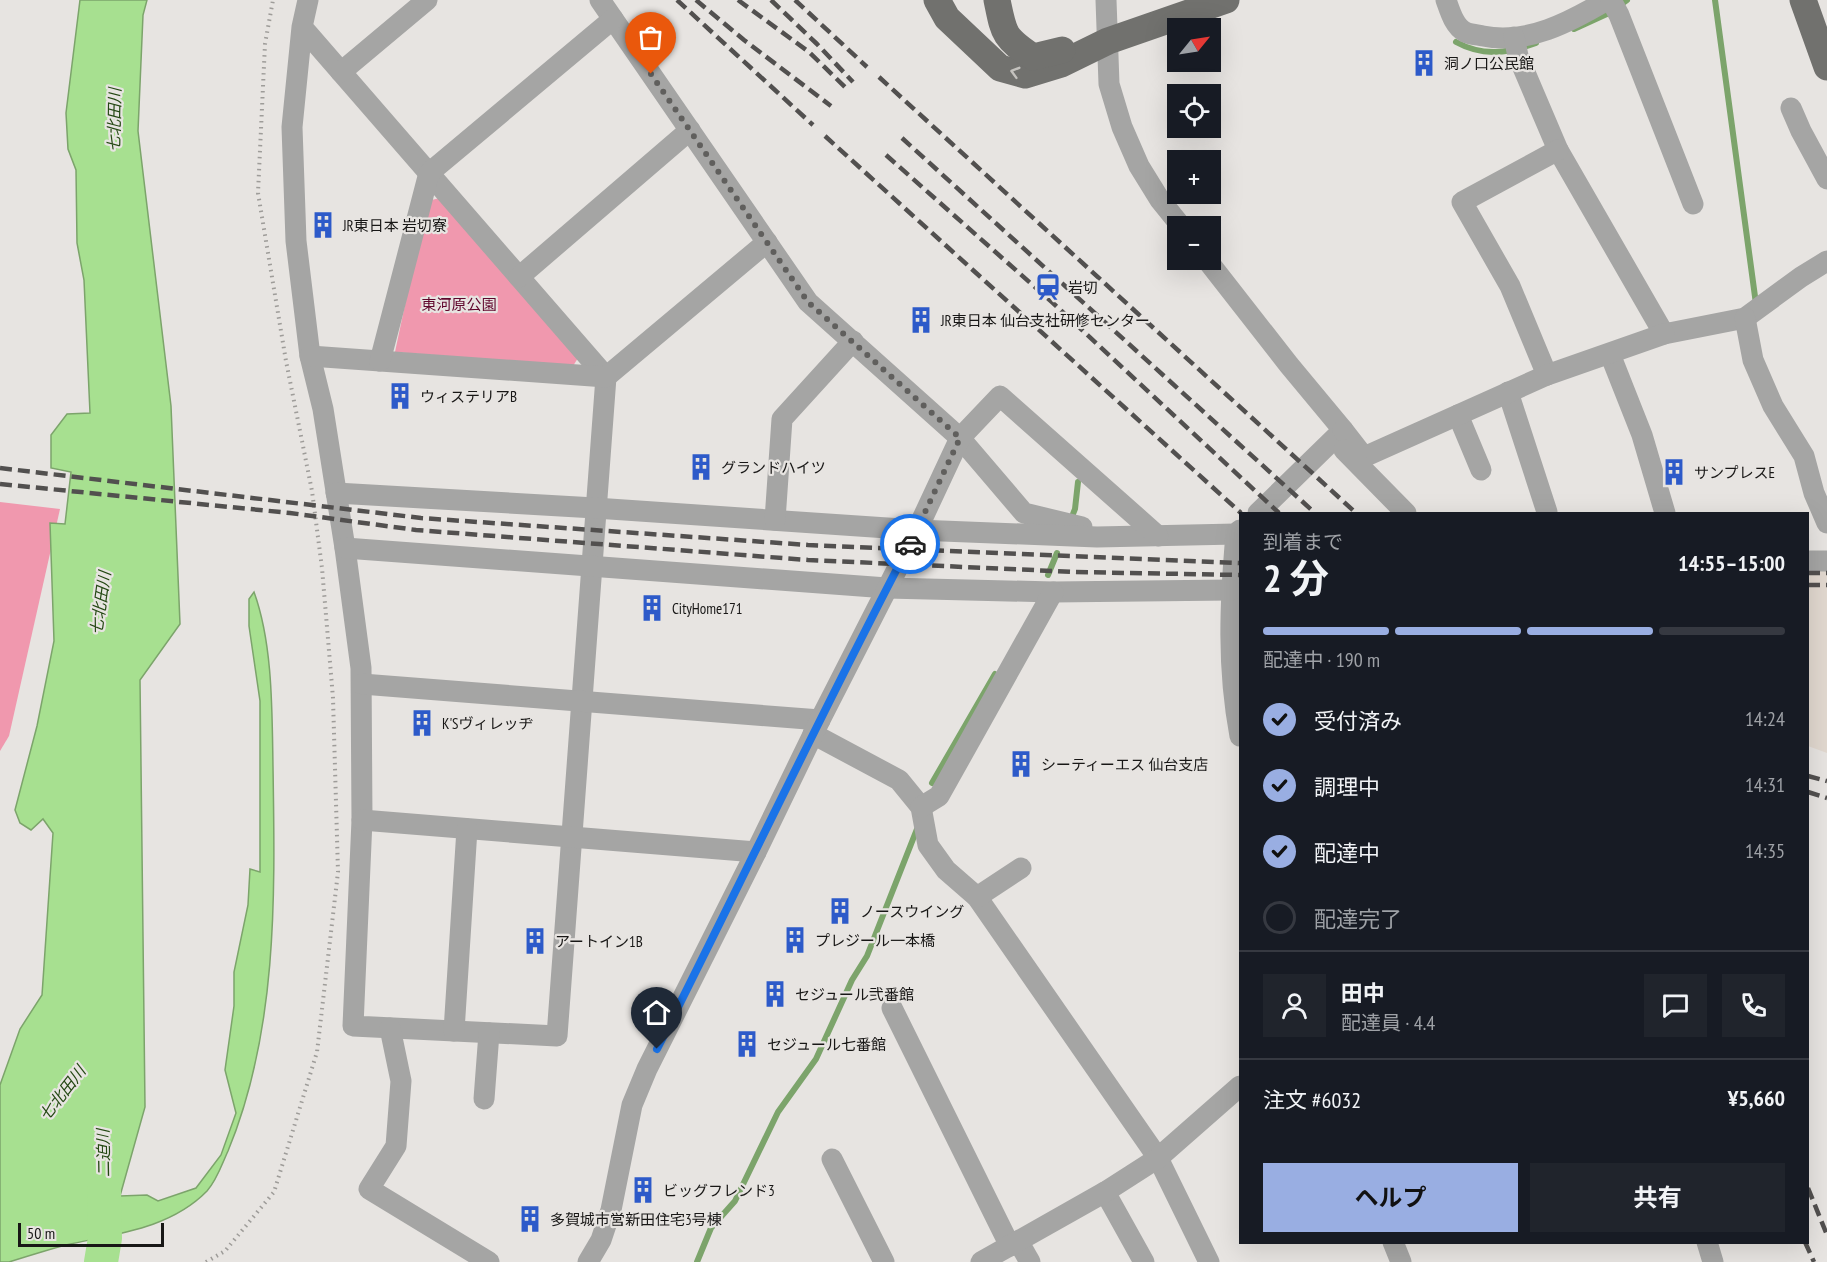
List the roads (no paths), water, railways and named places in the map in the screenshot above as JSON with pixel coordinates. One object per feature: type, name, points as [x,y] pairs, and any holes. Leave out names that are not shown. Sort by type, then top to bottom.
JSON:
[{"type":"main road","points":[[938,0],[947,18],[1000,68],[1025,75],[1061,64],[1107,41]]},
{"type":"main road","points":[[997,0],[1003,29],[1012,43],[1033,57],[1107,41],[1226,0]]},
{"type":"main road","points":[[1803,0],[1827,67]]},
{"type":"street","points":[[302,27],[606,377],[557,1036],[353,1026],[362,820],[362,684],[345,548],[323,410],[310,356],[296,241],[292,127],[302,27],[308,0]]},
{"type":"street","points":[[341,72],[427,0]]},
{"type":"street","points":[[600,0],[808,302],[960,438],[1024,513],[1086,528],[1097,537]]},
{"type":"street","points":[[1106,0],[1109,84],[1122,127],[1139,166],[1173,216]]},
{"type":"street","points":[[1446,0],[1452,18],[1464,32],[1516,46],[1542,31],[1613,5],[1693,204]]},
{"type":"street","points":[[380,361],[429,173],[613,19]]},
{"type":"street","points":[[1516,46],[1557,150],[1664,334]]},
{"type":"street","points":[[1791,108],[1827,179]]},
{"type":"street","points":[[519,276],[690,130]]},
{"type":"street","points":[[1547,375],[1509,286],[1462,202],[1557,150]]},
{"type":"street","points":[[310,356],[606,377],[767,242]]},
{"type":"street","points":[[1338,434],[1364,457],[1375,450],[1547,375],[1664,334],[1745,318],[1827,261]]},
{"type":"street","points":[[1215,270],[1289,365],[1338,434],[1405,512]]},
{"type":"street","points":[[1745,318],[1754,360],[1773,406],[1804,456],[1814,493],[1827,523]]},
{"type":"street","points":[[775,520],[782,419],[853,341]]},
{"type":"street","points":[[1610,354],[1642,435],[1665,512]]},
{"type":"street","points":[[1508,392],[1547,512]]},
{"type":"street","points":[[588,1262],[601,1240],[611,1210],[632,1105],[647,1069],[816,727],[917,530],[960,438],[1000,396],[1158,536]]},
{"type":"street","points":[[1458,415],[1481,470]]},
{"type":"street","points":[[1259,512],[1338,434]]},
{"type":"street","points":[[336,492],[595,507],[917,530],[1097,537],[1238,532],[1230,606],[1234,700],[1239,730]]},
{"type":"street","points":[[345,548],[887,588],[1053,592],[1231,590]]},
{"type":"street","points":[[1809,561],[1827,561]]},
{"type":"street","points":[[921,807],[939,795],[1053,592]]},
{"type":"street","points":[[362,684],[582,702],[816,727],[899,780],[921,807],[928,845],[946,870],[977,897],[1158,1158],[1209,1262]]},
{"type":"street","points":[[362,820],[756,852]]},
{"type":"street","points":[[453,1031],[467,829]]},
{"type":"street","points":[[977,897],[1021,868]]},
{"type":"street","points":[[892,1008],[1014,1244],[1030,1262]]},
{"type":"street","points":[[390,1028],[401,1081],[396,1146],[369,1189],[489,1262]]},
{"type":"street","points":[[484,1099],[489,1033]]},
{"type":"street","points":[[981,1262],[1105,1192],[1158,1158],[1239,1087]]},
{"type":"street","points":[[832,1159],[884,1262]]},
{"type":"street","points":[[1105,1192],[1144,1262]]},
{"type":"street","points":[[1394,1244],[1401,1262]]},
{"type":"street","points":[[1708,1244],[1713,1262]]},
{"type":"water","name":"七北田川","points":[[80,0],[147,0],[143,15],[138,131],[171,406],[180,624],[140,680],[145,1107],[120,1196],[147,1195],[158,1201],[196,1188],[221,1155],[236,1113],[225,1070],[234,1006],[234,972],[248,905],[250,869],[260,872],[260,701],[249,626],[249,599],[254,592],[265,634],[272,701],[274,864],[270,962],[265,1010],[244,1105],[228,1151],[214,1182],[207,1191],[192,1204],[159,1222],[9,1262],[0,1262],[0,1085],[20,1029],[42,995],[53,833],[43,819],[31,830],[20,823],[15,810],[37,726],[54,641],[50,523],[65,524],[71,472],[51,468],[51,435],[67,414],[90,413],[84,280],[77,243],[76,170],[68,149],[66,113]]},
{"type":"waterway","points":[[1574,29],[1609,13],[1627,0]]},
{"type":"waterway","points":[[1715,0],[1756,304]]},
{"type":"waterway","points":[[1456,42],[1486,52],[1506,51],[1536,43]]},
{"type":"waterway","points":[[1071,519],[1075,509],[1078,482]]},
{"type":"waterway","points":[[1048,575],[1057,553]]},
{"type":"waterway","points":[[932,783],[995,674]]},
{"type":"waterway","points":[[697,1262],[711,1228],[735,1201],[778,1112],[816,1059],[852,980],[867,956],[917,829]]},
{"type":"waterway","name":"二迫川","points":[[101,1262],[105,1238],[104,1191]]},
{"type":"railway","points":[[677,0],[813,125]]},
{"type":"railway","points":[[696,0],[744,40],[831,106]]},
{"type":"railway","points":[[738,0],[809,52],[847,89]]},
{"type":"railway","points":[[771,0],[853,82]]},
{"type":"railway","points":[[795,0],[867,67]]},
{"type":"railway","points":[[879,77],[1355,512]]},
{"type":"railway","points":[[825,136],[1240,512]]},
{"type":"railway","points":[[902,138],[1314,512]]},
{"type":"railway","points":[[886,155],[1053,303],[1278,512]]},
{"type":"railway","points":[[0,468],[421,518],[808,545],[1239,563]]},
{"type":"railway","points":[[0,484],[290,513],[416,530],[808,560],[1076,572],[1239,575]]},
{"type":"railway","points":[[1809,573],[1827,573]]},
{"type":"railway","points":[[1809,585],[1827,585]]},
{"type":"railway","points":[[1809,776],[1827,781]]},
{"type":"railway","points":[[1809,792],[1827,798]]},
{"type":"railway","points":[[1809,1190],[1827,1235]]},
{"type":"railway","points":[[1806,1244],[1814,1262]]},
{"type":"place","name":"洞ノ口公民館","points":[[1424,63]]},
{"type":"place","name":"JR東日本 岩切寮","points":[[323,225]]},
{"type":"place","name":"岩切","points":[[1048,287]]},
{"type":"place","name":"JR東日本 仙台支社研修センター","points":[[921,320]]},
{"type":"place","name":"ウィステリアB","points":[[400,396]]},
{"type":"place","name":"グランドハイツ","points":[[701,467]]},
{"type":"place","name":"サンプレスE","points":[[1674,472]]},
{"type":"place","name":"CityHome171","points":[[652,608]]},
{"type":"place","name":"K'Sヴィレッヂ","points":[[422,723]]},
{"type":"place","name":"シーティーエス 仙台支店","points":[[1021,764]]},
{"type":"place","name":"ノースウイング","points":[[840,911]]},
{"type":"place","name":"プレジール一本橋","points":[[795,940]]},
{"type":"place","name":"アートイン1B","points":[[535,941]]},
{"type":"place","name":"セジュール弐番館","points":[[775,994]]},
{"type":"place","name":"セジュール七番館","points":[[747,1044]]},
{"type":"place","name":"ビッグフレンド3","points":[[643,1190]]},
{"type":"place","name":"多賀城市営新田住宅3号棟","points":[[530,1219]]},
{"type":"park label","name":"東河原公園","points":[[459,304]]}]
